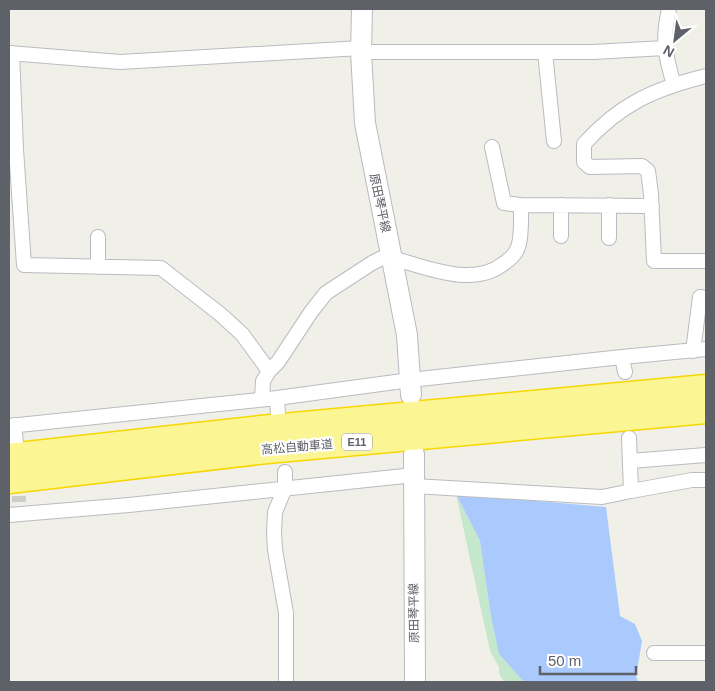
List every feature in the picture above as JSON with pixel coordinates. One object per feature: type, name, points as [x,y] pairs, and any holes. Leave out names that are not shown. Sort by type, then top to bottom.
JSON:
[{"type":"highway","name":"高松自動車道","points":[[12,450],[706,388]]},
{"type":"highway","name":"高松自動車道","points":[[14,503],[276,449],[706,410]]},
{"type":"main road","name":"原田琴平線","points":[[362,9],[361,50],[365,123],[407,335],[411,388]]},
{"type":"main road","name":"原田琴平線","points":[[414,454],[415,682]]},
{"type":"street","points":[[669,9],[665,54],[674,85]]},
{"type":"street","points":[[268,371],[242,334],[220,314],[161,268],[24,265],[10,53],[120,62],[361,50],[593,52],[665,48]]},
{"type":"street","points":[[545,52],[554,141]]},
{"type":"street","points":[[706,76],[674,85],[637,100],[614,114],[584,144],[584,162],[590,167],[642,166],[648,171],[652,206],[654,261],[706,262]]},
{"type":"street","points":[[492,147],[504,203],[521,205],[652,206]]},
{"type":"street","points":[[262,399],[263,380],[268,371],[278,362],[326,293],[347,278],[382,258],[392,258],[453,274],[468,276],[484,274],[498,268],[511,258],[518,247],[521,205]]},
{"type":"street","points":[[561,205],[561,236]]},
{"type":"street","points":[[609,205],[609,238]]},
{"type":"street","points":[[98,237],[98,267]]},
{"type":"street","points":[[12,450],[11,425],[262,399],[411,388],[622,357],[700,350],[700,297],[706,298]]},
{"type":"street","points":[[622,357],[625,372]]},
{"type":"street","points":[[277,398],[278,415]]},
{"type":"street","points":[[629,438],[631,491]]},
{"type":"street","points":[[630,461],[706,455]]},
{"type":"street","points":[[285,472],[285,488],[276,512],[274,532],[286,613],[286,682]]},
{"type":"street","points":[[14,503],[129,505],[285,488],[414,480],[602,497],[692,480],[706,480]]},
{"type":"street","points":[[654,653],[706,654]]},
{"type":"green space","points":[[456,494],[480,541],[491,617],[499,654],[524,682],[504,682],[499,674],[499,667],[490,651]]},
{"type":"water","points":[[456,494],[606,507],[620,616],[635,624],[642,641],[636,677],[639,682],[524,682],[499,654],[491,617],[480,541]]},
{"type":"tunnel","points":[[18,475],[19,502]]}]
